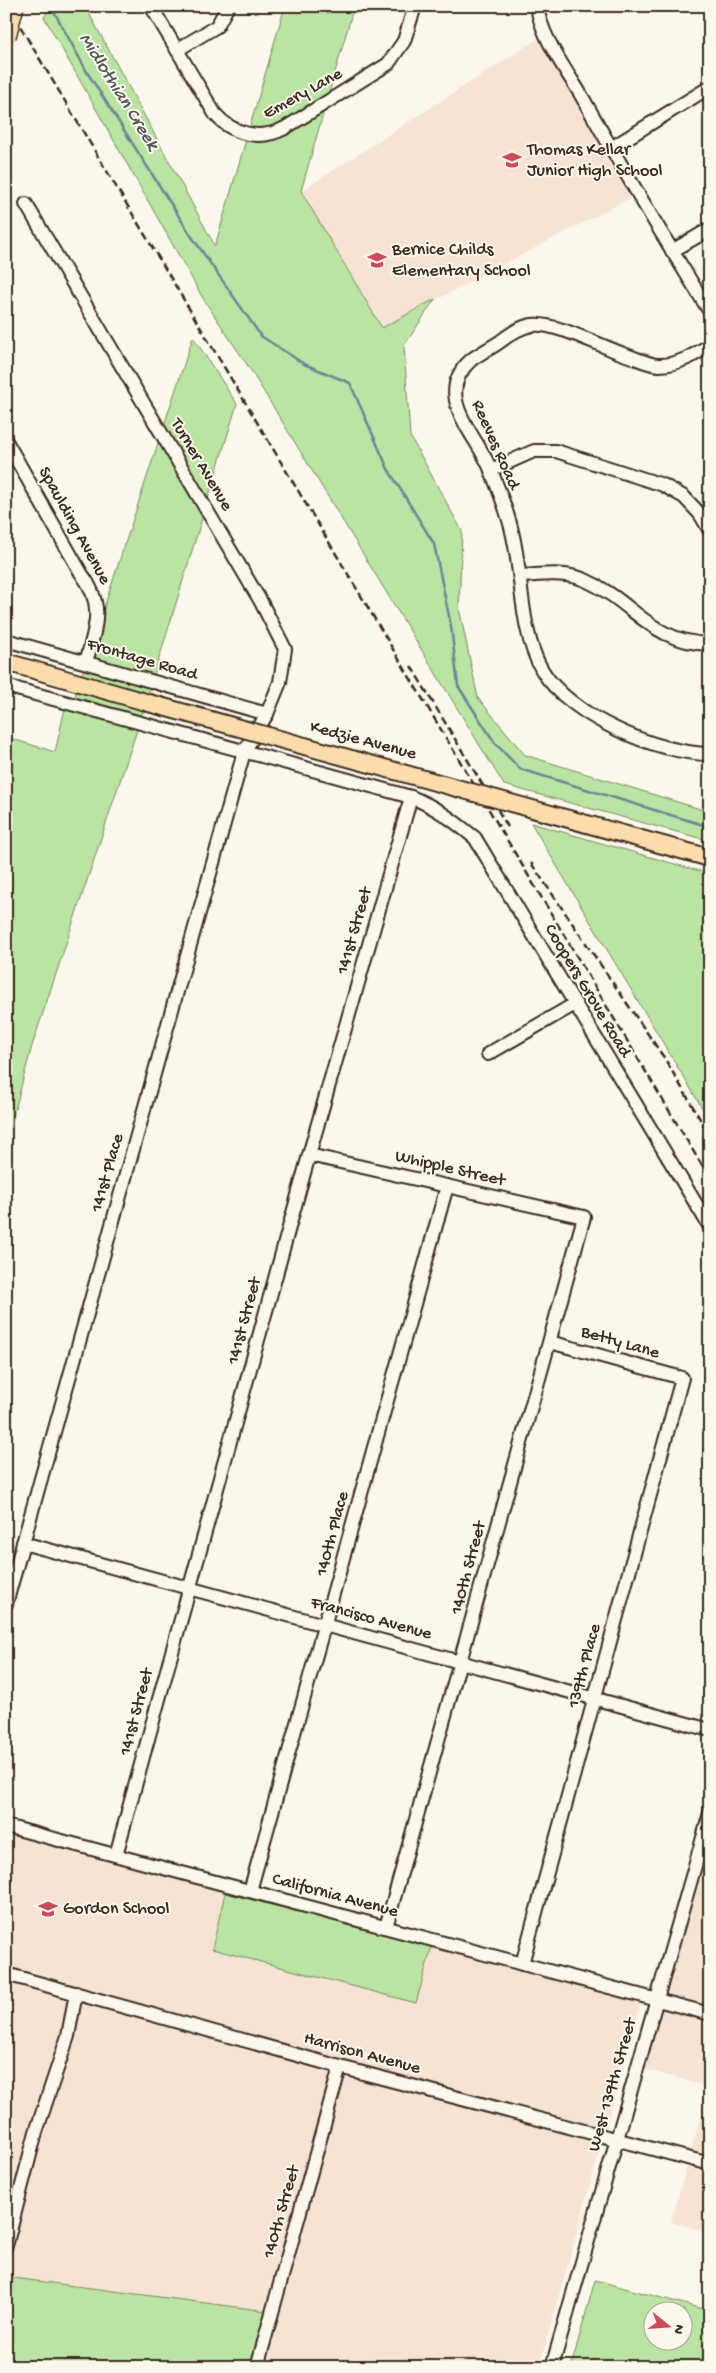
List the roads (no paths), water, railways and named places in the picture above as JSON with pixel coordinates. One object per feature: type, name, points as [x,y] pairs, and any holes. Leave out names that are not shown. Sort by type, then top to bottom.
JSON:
[{"type":"highway","points":[[6,36],[14,6]]},
{"type":"main road","name":"Kedzie Avenue","points":[[6,662],[710,858]]},
{"type":"street","name":"Emery Lane","points":[[151,6],[222,122],[238,131],[266,135],[285,128],[388,64],[404,41],[415,6]]},
{"type":"street","points":[[177,50],[217,26],[228,6]]},
{"type":"street","points":[[537,6],[546,34],[672,252],[710,312]]},
{"type":"street","points":[[611,148],[710,87]]},
{"type":"street","name":"Turner Avenue","points":[[26,204],[262,602],[285,650],[280,682],[267,714],[244,752]]},
{"type":"street","points":[[672,252],[710,229]]},
{"type":"street","name":"Reeves Road","points":[[710,345],[682,362],[658,365],[607,349],[554,327],[533,325],[519,329],[470,361],[457,380],[455,398],[460,415],[491,470],[513,534],[530,640],[543,671],[563,696],[593,718],[651,743],[696,754],[710,754]]},
{"type":"street","name":"Spaulding Avenue","points":[[6,441],[81,573],[91,586],[97,614],[86,662]]},
{"type":"street","points":[[491,470],[534,451],[556,450],[663,485],[684,497],[700,514],[710,530]]},
{"type":"street","points":[[520,576],[564,574],[584,579],[605,591],[662,634],[690,644],[710,644]]},
{"type":"street","name":"Frontage Road","points":[[6,640],[267,714]]},
{"type":"street","name":"Coopers Grove Road","points":[[6,686],[410,797],[432,805],[447,814],[475,838],[710,1227]]},
{"type":"street","name":"141st Place","points":[[6,1604],[244,752]]},
{"type":"street","name":"141st Street","points":[[116,1856],[309,1155],[410,797]]},
{"type":"street","points":[[488,1054],[575,1004]]},
{"type":"street","name":"Whipple Street","points":[[309,1155],[584,1217]]},
{"type":"street","name":"140th Place","points":[[250,1891],[447,1186]]},
{"type":"street","name":"140th Street","points":[[386,1927],[462,1662],[584,1217]]},
{"type":"street","name":"Betty Lane","points":[[550,1342],[682,1378]]},
{"type":"street","name":"139th Place","points":[[522,1964],[682,1378]]},
{"type":"street","name":"Francisco Avenue","points":[[23,1543],[710,1730]]},
{"type":"street","name":"West 139th Street","points":[[552,2367],[710,1813]]},
{"type":"street","name":"California Avenue","points":[[6,1826],[710,2014]]},
{"type":"street","name":"Harrison Avenue","points":[[6,1974],[340,2067],[710,2164]]},
{"type":"street","points":[[6,2246],[36,2132],[68,2036],[76,1993]]},
{"type":"street","name":"140th Street","points":[[257,2367],[340,2067]]},
{"type":"waterway","name":"Midlothian Creek","points":[[51,6],[87,72],[192,237],[261,336],[304,364],[350,383],[388,469],[434,544],[451,626],[458,686],[495,743],[520,769],[710,827]]},
{"type":"railway","points":[[8,6],[710,1179]]},
{"type":"railway","points":[[411,666],[508,827]]},
{"type":"railway","points":[[531,863],[665,1059],[710,1136]]},
{"type":"place","name":"Thomas Kellar Junior High School","points":[[512,160]]},
{"type":"place","name":"Bernice Childs Elementary School","points":[[377,260]]},
{"type":"place","name":"Gordon School","points":[[48,1909]]}]
